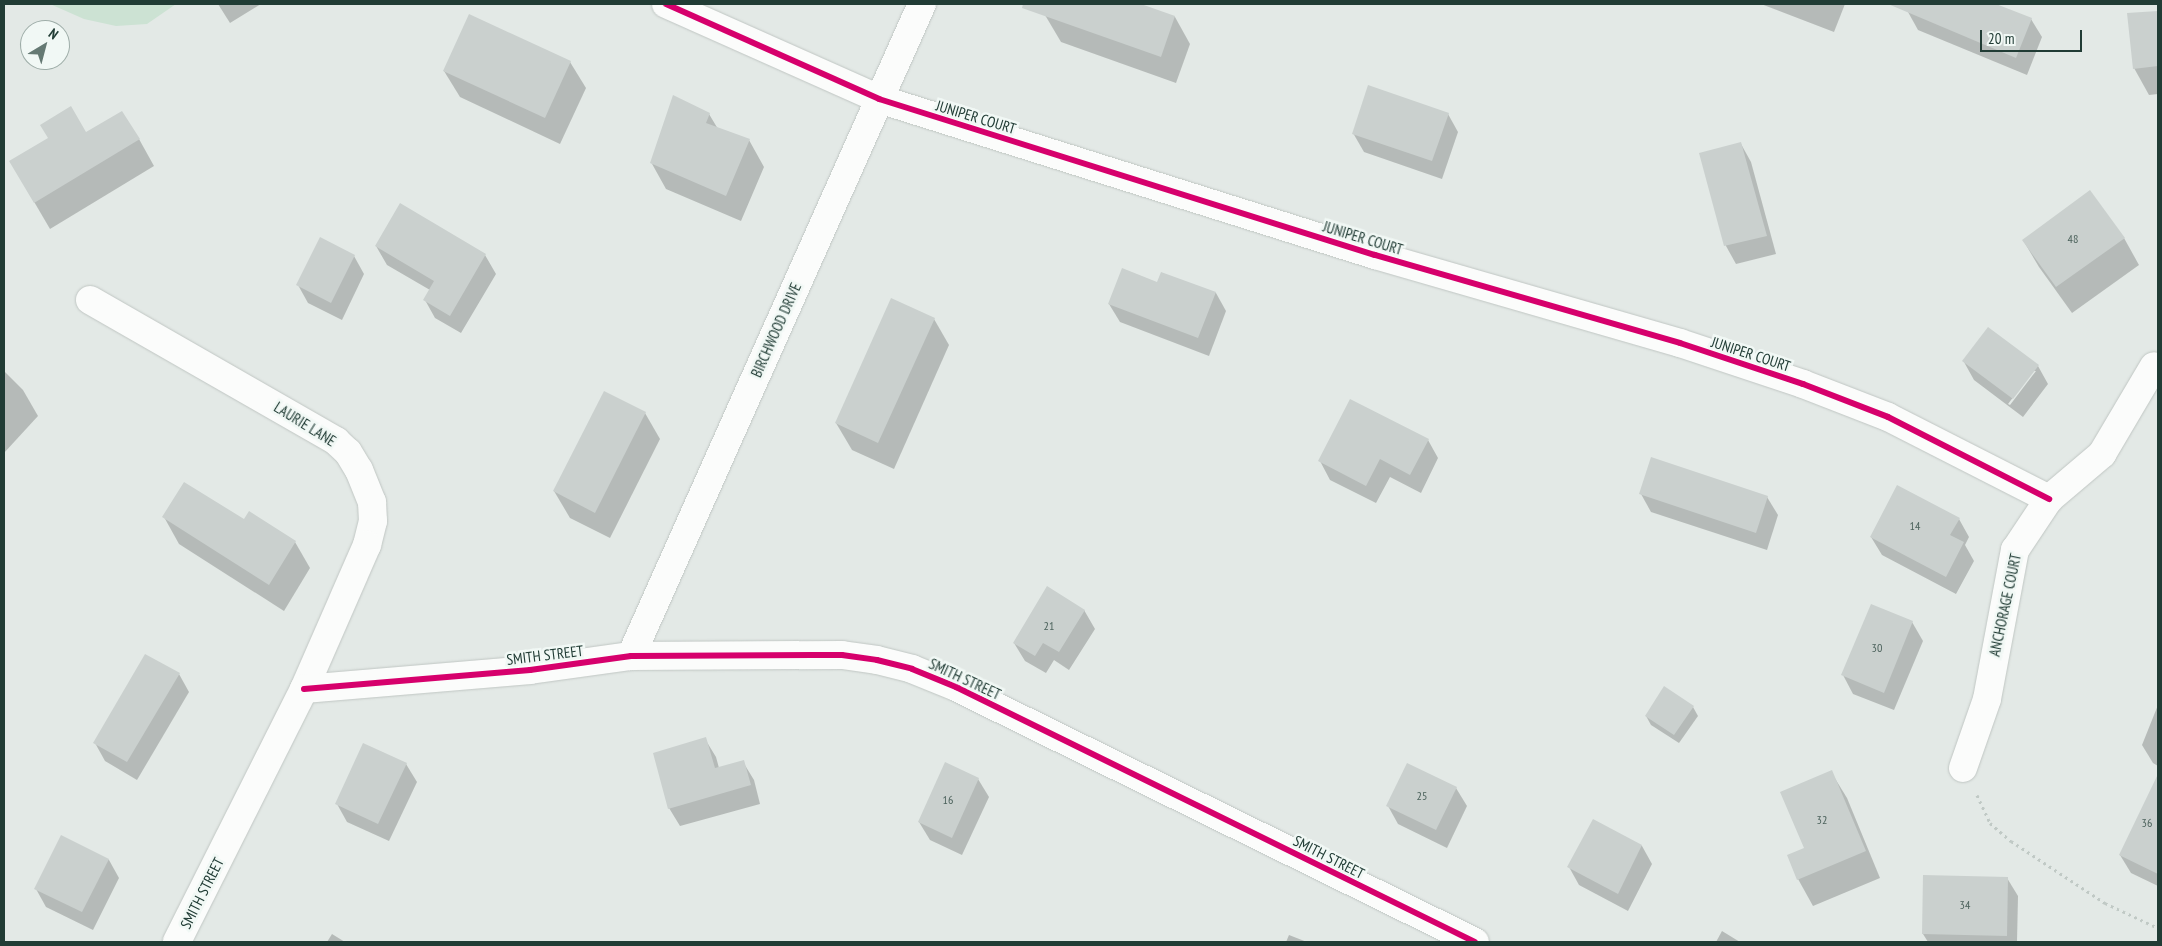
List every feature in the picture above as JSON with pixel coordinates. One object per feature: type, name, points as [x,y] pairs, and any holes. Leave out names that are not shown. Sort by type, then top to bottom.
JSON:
[{"type":"street","name":"JUNIPER COURT","points":[[666,4],[879,99],[1366,252],[1680,343],[1803,384],[1888,417],[2050,499]]},
{"type":"street","name":"BIRCHWOOD DRIVE","points":[[631,656],[922,4]]},
{"type":"street","name":"LAURIE LANE","points":[[90,300],[336,441],[348,452],[359,470],[372,502],[373,521],[367,545],[304,689]]},
{"type":"street","name":"ANCHORAGE COURT","points":[[1963,768],[1986,700],[2015,550],[2050,499],[2102,454],[2154,366]]},
{"type":"street","name":"SMITH STREET","points":[[177,942],[304,689],[530,670],[631,656],[842,655],[877,660],[912,669],[991,704],[1475,942]]},
{"type":"path","points":[[1963,768],[1990,823],[2011,841],[2105,903],[2158,928]]},
{"type":"green space","points":[[50,4],[176,4],[147,24],[116,26],[84,19]]},
{"type":"building","points":[[1023,4],[1141,4],[1175,16],[1161,57],[1022,8]]},
{"type":"building","points":[[1888,4],[1996,4],[2032,18],[2016,58]]},
{"type":"building","points":[[2158,11],[2158,66],[2133,69],[2127,13]]},
{"type":"building","points":[[469,14],[571,61],[545,118],[443,71]]},
{"type":"building","points":[[1368,85],[1449,113],[1432,161],[1352,134]]},
{"type":"building","points":[[673,95],[710,113],[706,123],[750,139],[726,196],[650,163]]},
{"type":"building","points":[[71,106],[86,132],[122,111],[140,139],[34,203],[9,161],[48,138],[40,125]]},
{"type":"building","points":[[1741,142],[1767,236],[1724,246],[1699,153]]},
{"type":"building","points":[[2090,190],[2125,238],[2056,287],[2022,240]]},
{"type":"building","points":[[400,203],[486,254],[450,316],[423,300],[434,281],[375,246]]},
{"type":"building","points":[[320,237],[355,255],[331,303],[296,285]]},
{"type":"building","points":[[1122,268],[1157,282],[1161,272],[1216,292],[1198,338],[1108,304]]},
{"type":"building","points":[[891,298],[935,318],[878,443],[835,423]]},
{"type":"building","points":[[1988,327],[2039,365],[2013,399],[1962,361]]},
{"type":"building","points":[[604,391],[646,412],[595,513],[553,491]]},
{"type":"building","points":[[1350,399],[1429,439],[1410,475],[1380,459],[1366,486],[1318,461]]},
{"type":"building","points":[[1651,457],[1768,496],[1756,533],[1639,494]]},
{"type":"building","points":[[184,482],[244,519],[249,511],[296,541],[269,585],[162,517]]},
{"type":"building","points":[[1897,485],[1960,518],[1950,535],[1964,542],[1946,577],[1870,537]]},
{"type":"building","points":[[1047,586],[1085,610],[1059,652],[1043,643],[1035,656],[1013,643]]},
{"type":"building","points":[[1871,604],[1913,621],[1884,693],[1841,675]]},
{"type":"building","points":[[145,654],[180,673],[127,762],[93,743]]},
{"type":"building","points":[[1664,686],[1694,706],[1674,735],[1645,716]]},
{"type":"building","points":[[706,737],[715,768],[744,760],[751,785],[668,809],[653,753]]},
{"type":"building","points":[[363,743],[407,763],[378,824],[335,804]]},
{"type":"building","points":[[945,762],[979,778],[952,838],[918,822]]},
{"type":"building","points":[[1407,763],[1457,787],[1436,830],[1386,806]]},
{"type":"building","points":[[1832,770],[1866,851],[1797,880],[1787,855],[1804,848],[1780,792]]},
{"type":"building","points":[[2158,774],[2158,874],[2119,855]]},
{"type":"building","points":[[1593,819],[1642,845],[1618,894],[1567,867]]},
{"type":"building","points":[[61,835],[109,859],[82,912],[34,889]]},
{"type":"building","points":[[1923,875],[2008,877],[2007,936],[1922,934]]},
{"type":"cycle path","points":[[666,4],[879,99],[1375,255],[1680,343],[1803,384],[1888,417],[2049,499]]},
{"type":"cycle path","points":[[304,689],[530,670],[631,656],[842,655],[877,660],[912,669],[956,687],[1475,942]]}]
